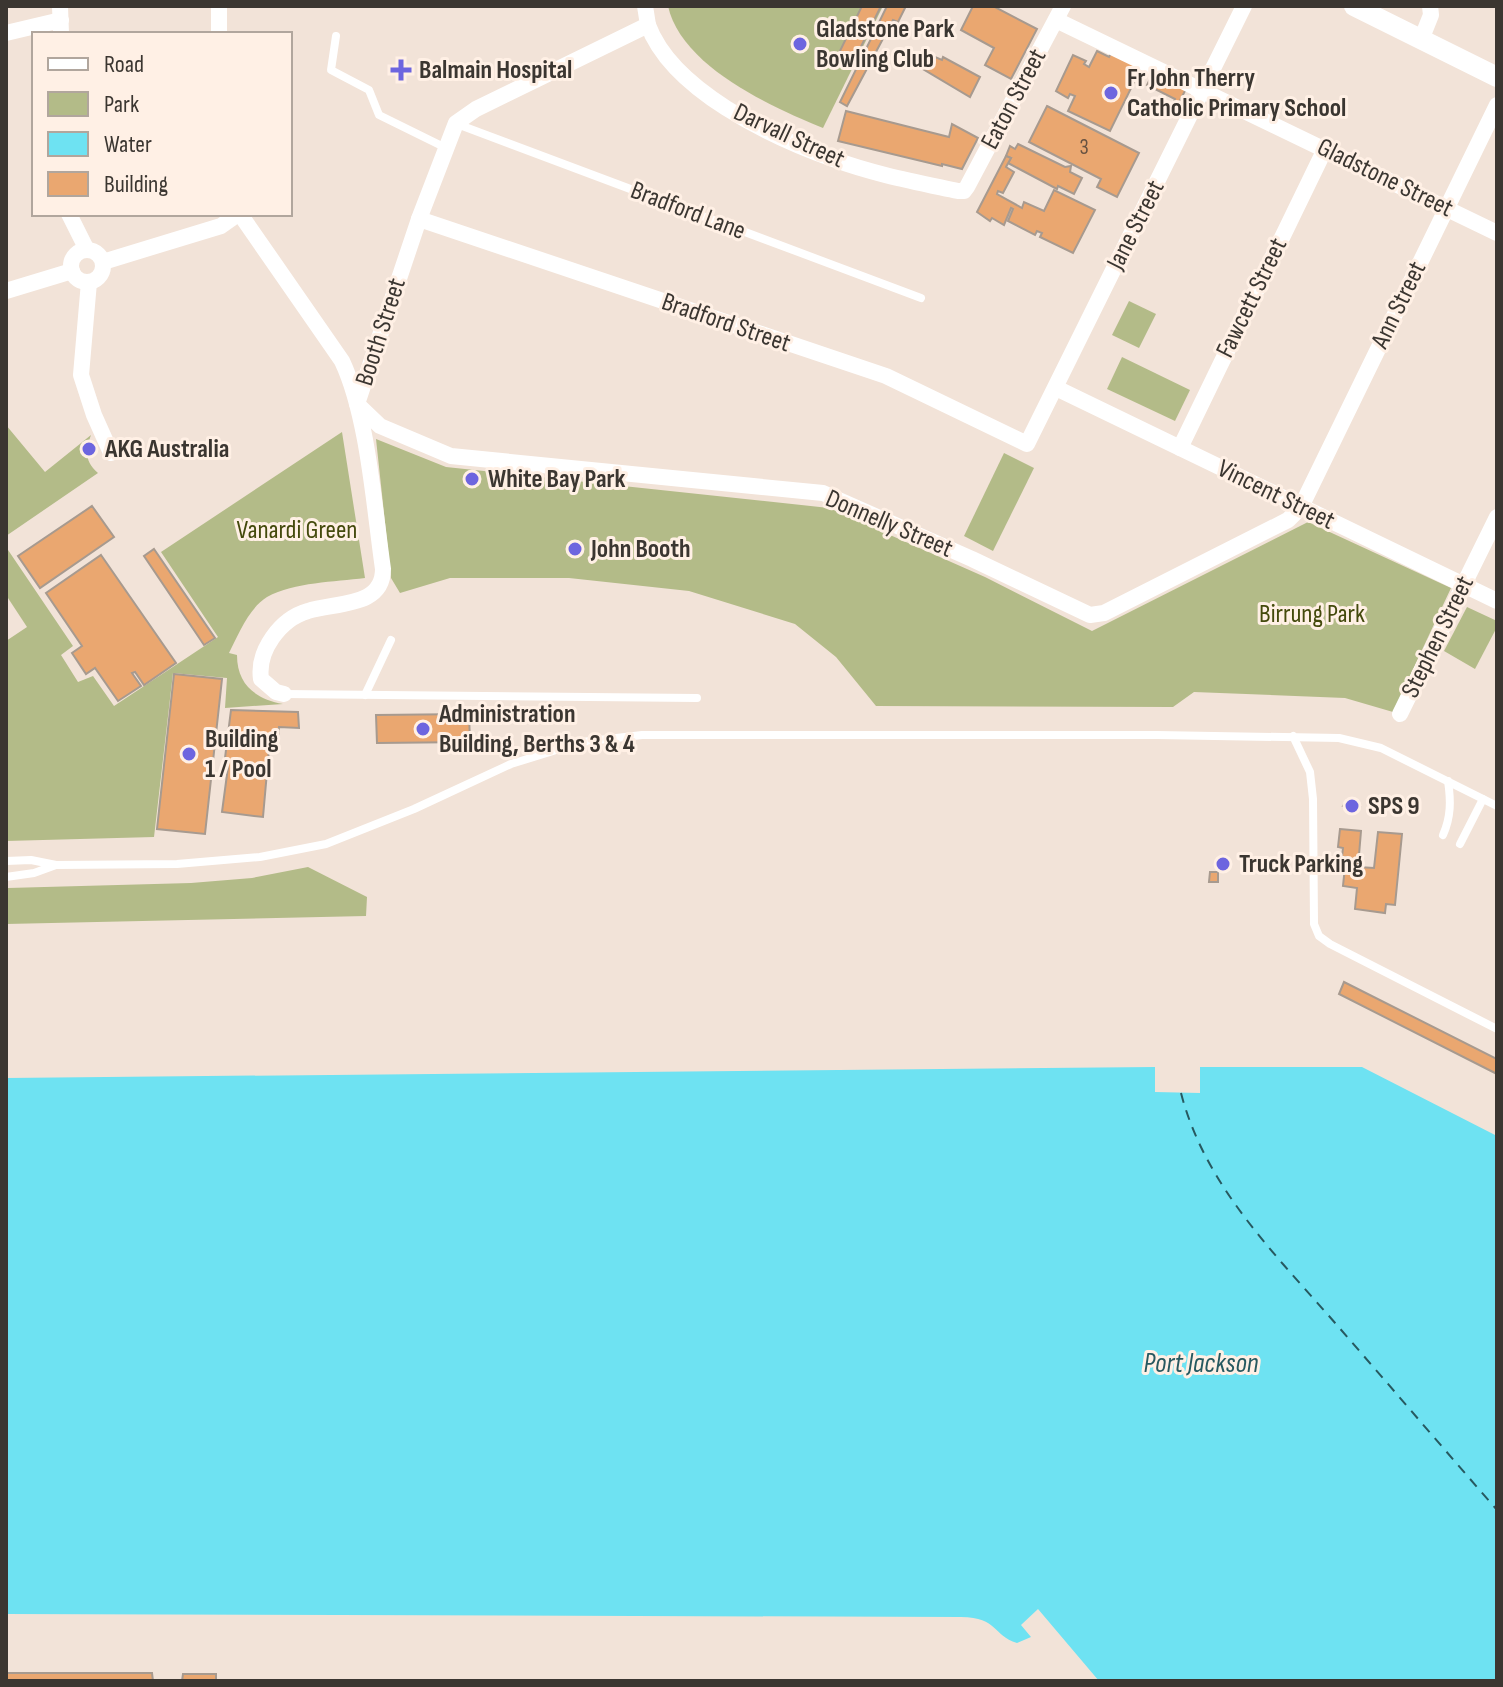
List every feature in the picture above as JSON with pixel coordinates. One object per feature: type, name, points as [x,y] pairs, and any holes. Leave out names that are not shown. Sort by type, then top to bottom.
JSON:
[{"type":"street","points":[[219,6],[219,32]]},
{"type":"street","points":[[456,123],[476,109],[648,25],[645,6]]},
{"type":"street","name":"Jane Street","points":[[1027,444],[1244,6]]},
{"type":"street","points":[[1354,6],[1497,77]]},
{"type":"street","points":[[1421,40],[1431,15],[1430,6]]},
{"type":"street","name":"Gladstone Street","points":[[1059,13],[1202,91],[1497,233]]},
{"type":"street","name":"Eaton Street","points":[[964,191],[1059,13]]},
{"type":"street","points":[[6,33],[61,20]]},
{"type":"street","name":"Darvall Street","points":[[648,25],[654,42],[680,73],[715,100],[756,124],[833,159],[890,176],[964,191]]},
{"type":"street","name":"Ann Street","points":[[1301,507],[1497,105]]},
{"type":"street","name":"Booth Street","points":[[284,694],[276,692],[261,679],[260,667],[270,641],[281,628],[305,611],[364,599],[382,583],[383,569],[357,404],[419,219],[456,123]]},
{"type":"street","name":"Fawcett Street","points":[[1180,448],[1325,149]]},
{"type":"street","points":[[70,216],[87,250]]},
{"type":"street","points":[[103,262],[221,226],[236,216]]},
{"type":"street","points":[[240,216],[342,361],[352,380],[357,404]]},
{"type":"street","name":"Bradford Street","points":[[419,219],[886,376],[1027,444]]},
{"type":"street","points":[[87,250],[98,253],[103,262],[102,273],[89,282],[78,280],[72,271],[74,257],[87,250]]},
{"type":"street","points":[[6,291],[72,271]]},
{"type":"street","points":[[89,282],[81,375],[111,453]]},
{"type":"street","name":"Vincent Street","points":[[1056,388],[1497,601]]},
{"type":"street","name":"Donnelly Street","points":[[357,404],[380,426],[451,456],[823,493],[1090,615],[1104,613],[1288,520],[1301,507]]},
{"type":"street","name":"Stephen Street","points":[[1400,714],[1497,517]]},
{"type":"lane","points":[[336,36],[331,70],[369,90],[379,115],[446,149]]},
{"type":"lane","name":"Bradford Lane","points":[[456,123],[921,298]]},
{"type":"lane","points":[[365,695],[391,640]]},
{"type":"lane","points":[[284,694],[697,698]]},
{"type":"lane","points":[[6,861],[31,860],[56,865],[213,861],[260,857],[326,844],[414,809],[511,764],[582,742],[642,735],[1339,738],[1381,748],[1497,806]]},
{"type":"lane","points":[[1293,736],[1310,772],[1314,924],[1319,936],[1497,1029]]},
{"type":"lane","points":[[1443,835],[1449,822],[1451,799],[1448,781]]},
{"type":"lane","points":[[1460,844],[1483,799]]},
{"type":"lane","points":[[9,878],[45,871],[56,865]]},
{"type":"green space","points":[[668,6],[883,6],[823,128],[755,96],[709,65],[676,28]]},
{"type":"green space","points":[[1129,301],[1156,314],[1139,348],[1112,335]]},
{"type":"green space","points":[[1122,357],[1190,390],[1175,421],[1107,389]]},
{"type":"green space","points":[[6,425],[45,472],[91,435],[87,456],[98,473],[6,536]]},
{"type":"green space","name":"Vanardi Green","points":[[342,432],[365,578],[302,585],[267,597],[249,615],[229,653],[237,655],[240,675],[250,689],[264,698],[283,704],[225,708],[227,678],[173,673],[154,837],[6,841],[6,641],[27,627],[6,595],[6,547],[73,646],[61,655],[78,682],[93,676],[114,706],[218,637],[161,552]]},
{"type":"green space","name":"Birrung Park","points":[[376,439],[446,467],[829,508],[985,577],[1092,631],[1308,522],[1451,588],[1393,712],[1345,698],[1194,692],[1173,707],[876,706],[836,657],[795,624],[689,591],[569,578],[450,578],[400,593],[391,578]]},
{"type":"green space","points":[[1004,453],[1034,468],[993,551],[964,536]]},
{"type":"green space","points":[[1467,607],[1497,621],[1497,627],[1475,669],[1444,651]]},
{"type":"green space","points":[[308,867],[367,897],[366,916],[6,924],[8,888],[191,883],[252,878]]},
{"type":"water","name":"Port Jackson","points":[[1362,1067],[1497,1136],[1497,1681],[1099,1681],[1038,1609],[1021,1625],[1031,1637],[1017,1643],[982,1620],[961,1617],[6,1614],[6,1078]]},
{"type":"pier","points":[[1155,1067],[1200,1067],[1200,1093],[1155,1092]]},
{"type":"building","points":[[862,6],[881,6],[851,67],[836,59]]},
{"type":"building","points":[[887,6],[906,6],[898,22],[893,20],[847,106],[840,102]]},
{"type":"building","points":[[973,6],[993,6],[1037,29],[1011,79],[985,65],[994,48],[961,30]]},
{"type":"building","points":[[1097,51],[1109,57],[1111,53],[1137,66],[1135,70],[1139,72],[1110,131],[1068,111],[1075,96],[1070,94],[1068,98],[1056,91],[1073,55],[1086,61],[1084,64],[1089,67]]},
{"type":"building","points":[[930,55],[942,60],[943,57],[980,77],[970,97],[923,69]]},
{"type":"building","points":[[1153,73],[1186,89],[1174,112],[1170,110],[1175,99],[1147,85]]},
{"type":"building","points":[[1047,106],[1139,153],[1117,197],[1097,187],[1101,179],[1029,142]]},
{"type":"building","points":[[846,111],[949,137],[952,124],[978,138],[962,169],[942,166],[838,141]]},
{"type":"building","points":[[1018,144],[1065,167],[1071,166],[1070,172],[1082,178],[1074,194],[1058,186],[1057,189],[1008,163],[1011,158],[1006,156],[1010,146],[1015,149]]},
{"type":"building","points":[[1006,156],[1011,158],[1006,167],[1014,172],[1003,193],[998,191],[997,194],[1022,208],[1024,202],[1044,211],[1054,190],[1095,210],[1073,253],[1040,237],[1042,233],[1037,231],[1035,235],[1008,221],[1011,208],[1004,225],[992,218],[990,221],[977,212]]},
{"type":"building","points":[[92,506],[114,537],[40,588],[18,556]]},
{"type":"building","points":[[154,549],[215,638],[204,645],[144,556]]},
{"type":"building","points":[[101,555],[176,663],[144,685],[135,672],[132,673],[141,686],[118,701],[95,668],[86,674],[72,653],[82,646],[46,593]]},
{"type":"building","name":"Building 1 / Pool","points":[[174,674],[222,679],[205,834],[157,829]]},
{"type":"building","points":[[231,710],[298,712],[299,728],[279,727],[278,738],[270,738],[263,817],[222,812]]},
{"type":"building","name":"Administration Building, Berths 3 & 4","points":[[469,714],[470,742],[377,743],[376,715]]},
{"type":"building","name":"SPS 9","points":[[1347,800],[1360,807],[1356,812],[1343,806]]},
{"type":"building","points":[[1340,829],[1361,831],[1358,867],[1374,868],[1378,832],[1402,834],[1395,905],[1386,904],[1385,913],[1355,909],[1357,888],[1343,886],[1346,857],[1342,857],[1343,848],[1338,847]]},
{"type":"building","points":[[1210,872],[1218,872],[1218,882],[1209,882]]},
{"type":"building","points":[[1344,982],[1497,1059],[1497,1074],[1339,994]]},
{"type":"building","points":[[6,1673],[152,1673],[153,1681],[6,1681]]},
{"type":"building","points":[[183,1674],[216,1674],[216,1681],[182,1681]]},
{"type":"ferry route","points":[[1181,1093],[1192,1127],[1207,1158],[1225,1189],[1266,1245],[1497,1510]]},
{"type":"place","name":"Gladstone Park Bowling Club","points":[[800,44]]},
{"type":"place","name":"Balmain Hospital","points":[[401,70]]},
{"type":"place","name":"Fr John Therry Catholic Primary School","points":[[1111,93]]},
{"type":"place","name":"AKG Australia","points":[[89,449]]},
{"type":"place","name":"White Bay Park","points":[[472,479]]},
{"type":"place","name":"John Booth","points":[[575,549]]},
{"type":"place","name":"Administration Building, Berths 3 & 4","points":[[423,729]]},
{"type":"place","name":"Building 1 / Pool","points":[[189,754]]},
{"type":"place","name":"SPS 9","points":[[1352,806]]},
{"type":"place","name":"Truck Parking","points":[[1223,864]]}]
